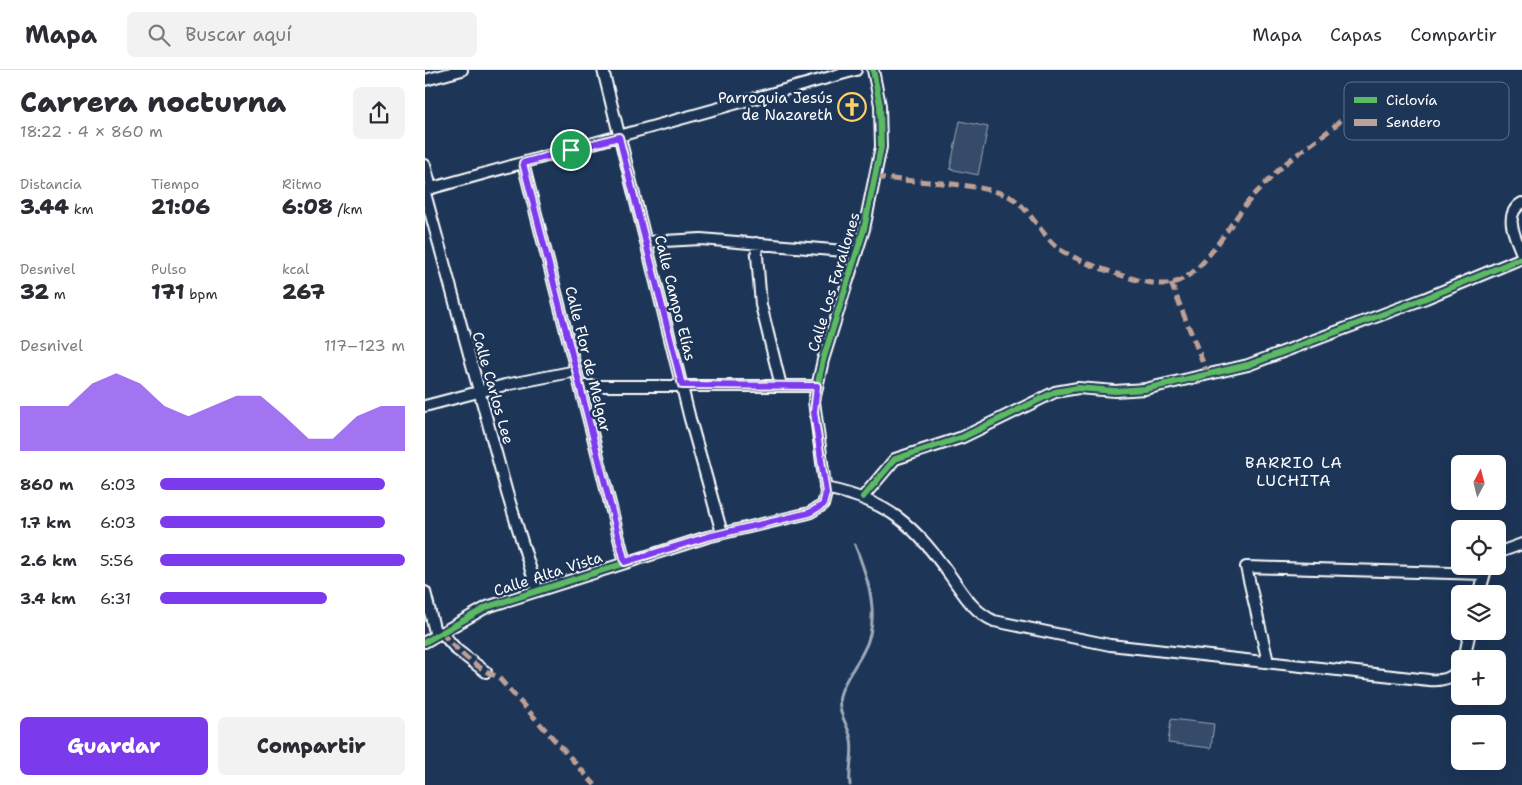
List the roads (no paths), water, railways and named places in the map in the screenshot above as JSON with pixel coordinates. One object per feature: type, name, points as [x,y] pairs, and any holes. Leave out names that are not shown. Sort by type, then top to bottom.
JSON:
[{"type":"street","points":[[425,80],[462,70]]},
{"type":"street","name":"Calle Campo Elías","points":[[603,70],[682,385],[722,533]]},
{"type":"street","points":[[427,190],[856,70]]},
{"type":"street","name":"Calle Los Farallones","points":[[825,500],[814,412],[817,386],[870,206],[881,148],[880,105],[873,70]]},
{"type":"street","name":"Calle Flor de Melgar","points":[[523,163],[625,562]]},
{"type":"street","name":"Calle Carlos Lee","points":[[425,165],[427,190],[479,392],[537,590]]},
{"type":"street","points":[[863,497],[886,468],[895,460],[963,437],[1055,392],[1078,388],[1115,391],[1145,389],[1223,372],[1257,362],[1426,298],[1522,256],[1511,226],[1513,214],[1522,203]]},
{"type":"street","points":[[646,242],[701,239],[857,252]]},
{"type":"street","points":[[756,243],[760,296],[781,386]]},
{"type":"street","points":[[425,406],[576,371]]},
{"type":"street","points":[[580,386],[817,386]]},
{"type":"street","points":[[825,488],[863,497],[914,530],[931,549],[977,611],[994,621],[1110,644],[1439,681],[1451,676]]},
{"type":"street","name":"Calle Alta Vista","points":[[425,642],[487,607],[722,533],[809,513],[820,508],[825,500]]},
{"type":"street","points":[[1506,550],[1522,544]]},
{"type":"street","points":[[1267,662],[1246,568],[1451,570]]},
{"type":"street","points":[[425,592],[439,634],[487,672]]},
{"type":"waterway","points":[[850,785],[852,745],[839,702],[844,685],[869,639],[872,626],[871,598],[855,545]]},
{"type":"place","name":"Parroquia Jesús de Nazareth","points":[[852,107]]},
{"type":"district","name":"BARRIO LA LUCHITA","points":[[1294,471]]}]
